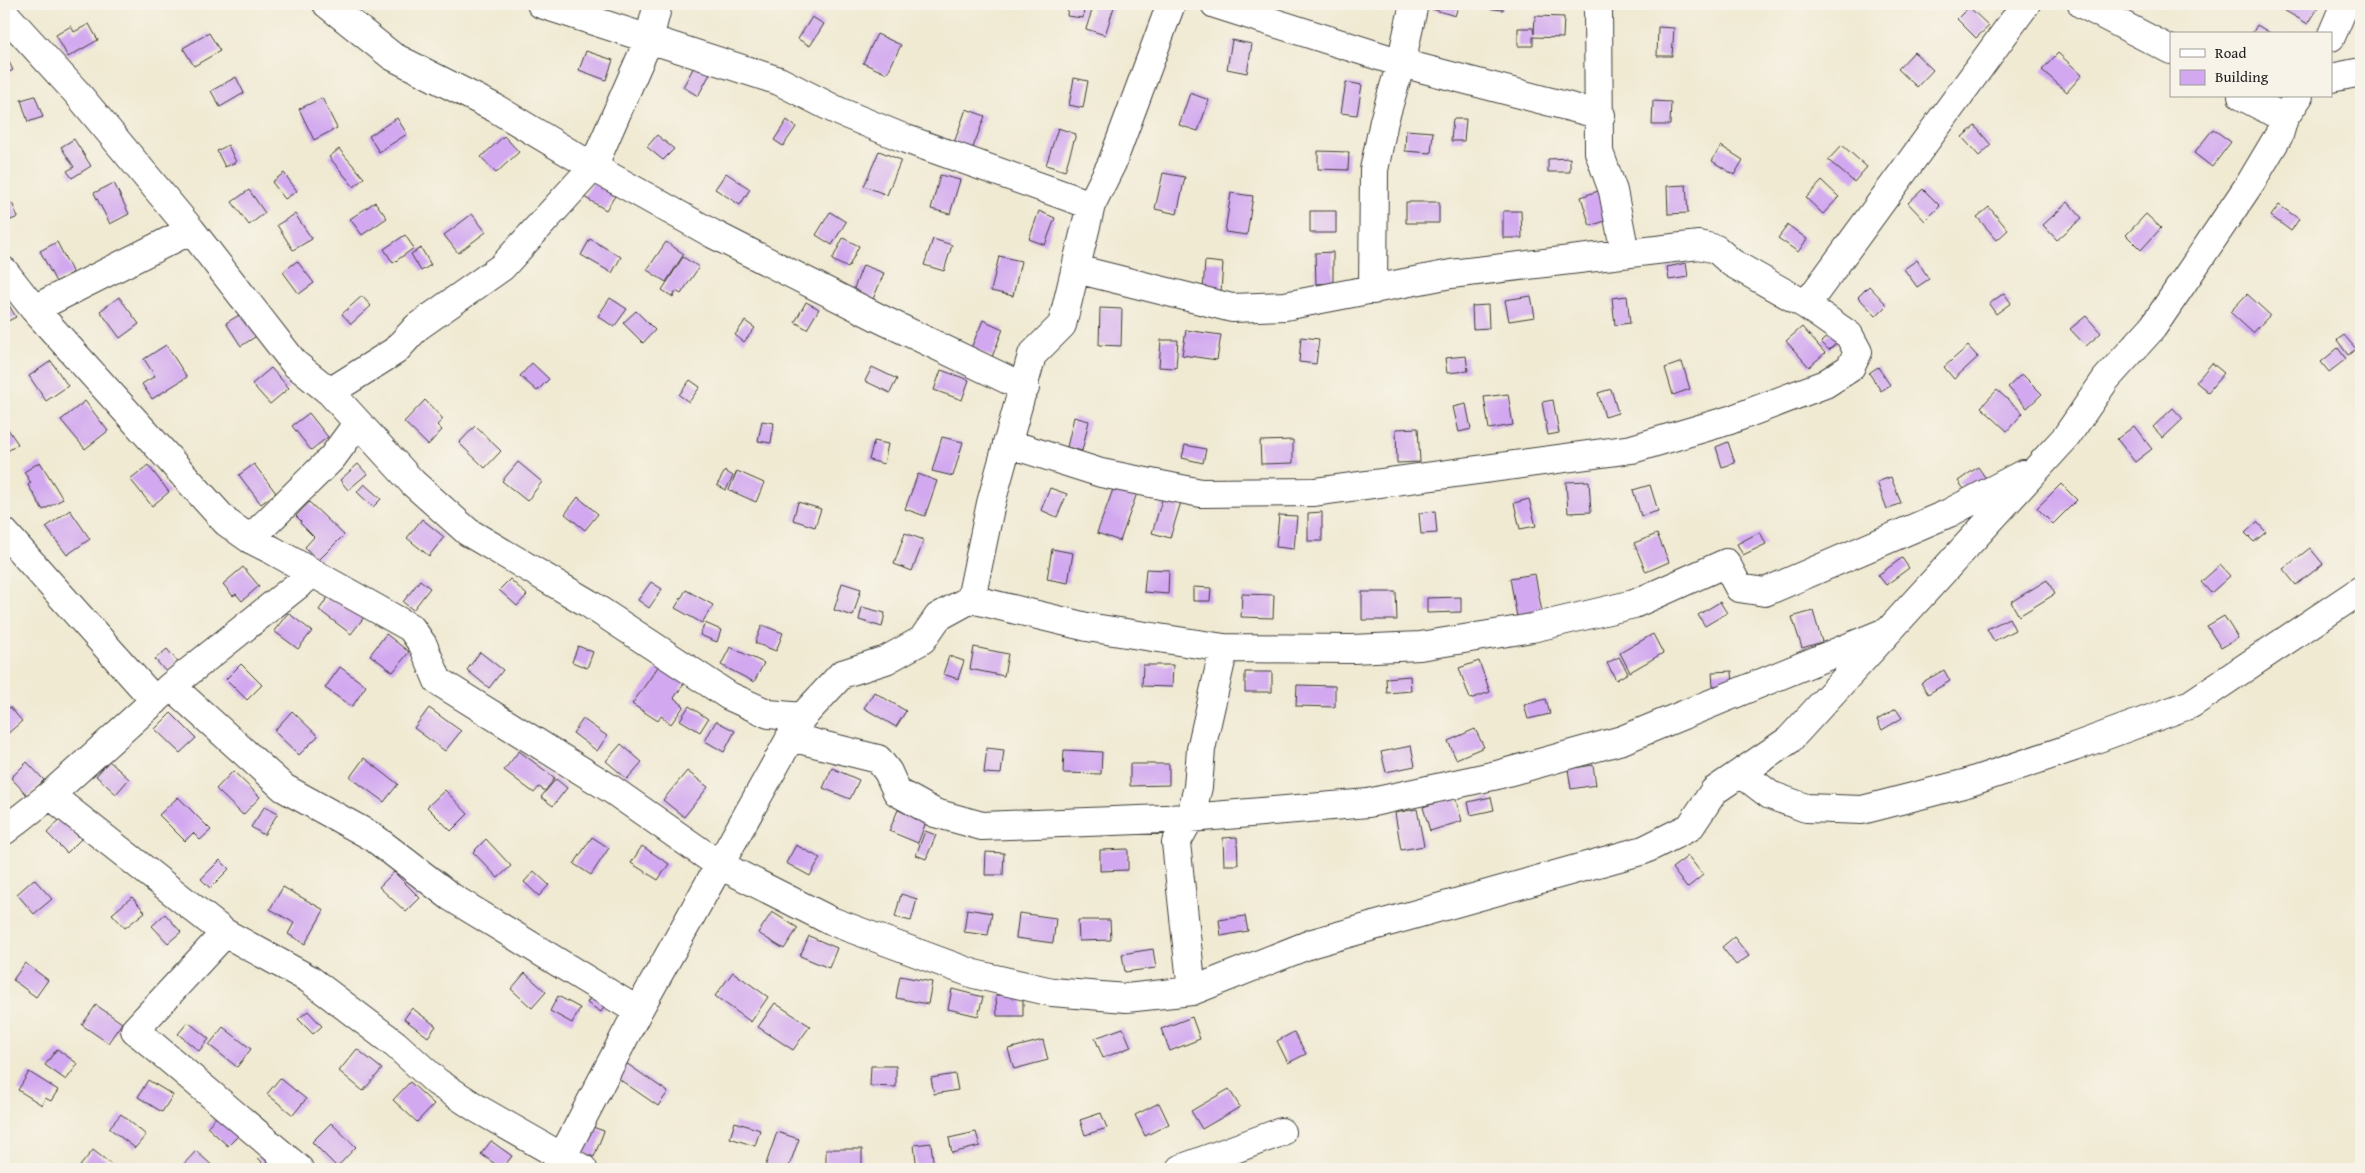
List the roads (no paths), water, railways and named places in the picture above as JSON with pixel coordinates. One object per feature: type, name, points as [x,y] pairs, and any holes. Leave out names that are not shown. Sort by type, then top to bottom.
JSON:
[{"type":"street","points":[[327,4],[392,56],[495,108],[592,167],[722,238],[881,319],[1025,388]]},
{"type":"street","points":[[541,4],[779,81],[838,111],[906,139],[1091,205]]},
{"type":"street","points":[[330,392],[395,351],[417,327],[502,267],[592,167],[649,39],[658,4]]},
{"type":"street","points":[[971,599],[991,503],[1007,443],[1025,388],[1032,355],[1062,325],[1091,205],[1112,163],[1171,4]]},
{"type":"street","points":[[1215,4],[1401,63],[1601,115]]},
{"type":"street","points":[[1373,290],[1374,170],[1384,121],[1401,63],[1414,4]]},
{"type":"street","points":[[1598,4],[1601,115],[1599,152],[1613,191],[1625,253]]},
{"type":"street","points":[[1806,306],[2026,4]]},
{"type":"street","points":[[2082,4],[2170,49]]},
{"type":"street","points":[[2332,35],[2345,4]]},
{"type":"street","points":[[4,13],[77,92],[191,230],[295,364],[330,392],[357,424],[413,483],[468,532],[588,603],[729,696],[796,727],[878,759],[888,772],[897,792],[935,813],[982,826],[1190,818],[1368,804],[1498,775],[1622,740],[1888,632]]},
{"type":"street","points":[[2332,78],[2361,72]]},
{"type":"street","points":[[4,271],[34,309],[226,522],[250,539],[411,628],[423,645],[438,681],[611,789],[718,864],[831,921],[974,974],[1052,992],[1126,998],[1192,991],[1314,942],[1644,850],[1690,827],[1714,791],[1788,740],[2066,436],[2106,379],[2153,327],[2251,182],[2279,135],[2292,107],[2251,98]]},
{"type":"street","points":[[34,309],[191,230]]},
{"type":"street","points":[[1007,443],[1101,473],[1201,493],[1314,492],[1632,449],[1747,413],[1825,384],[1850,368],[1858,352],[1849,335],[1806,306],[1732,263],[1716,249],[1699,245],[1451,274],[1285,306],[1232,308],[1076,269]]},
{"type":"street","points":[[250,539],[332,458],[357,424]]},
{"type":"street","points":[[50,795],[225,933],[309,979],[395,1044],[437,1082],[567,1165],[638,1011],[718,864],[796,727],[842,674],[886,660],[922,640],[938,616],[971,599],[1087,627],[1224,648],[1352,650],[1420,646],[1532,628],[1634,604],[1726,564],[1739,588],[1765,592],[1948,513],[2038,466]]},
{"type":"street","points":[[4,532],[163,694],[284,788],[373,838],[451,898],[638,1011]]},
{"type":"street","points":[[8,819],[50,795],[163,694],[312,573]]},
{"type":"street","points":[[1741,773],[1770,795],[1806,808],[1862,810],[1967,783],[2074,747],[2191,704],[2361,590]]},
{"type":"street","points":[[1192,991],[1176,843],[1190,818],[1198,787],[1202,749],[1224,648]]},
{"type":"street","points":[[225,933],[135,1030],[299,1169]]},
{"type":"street","points":[[1180,1169],[1282,1132]]}]
